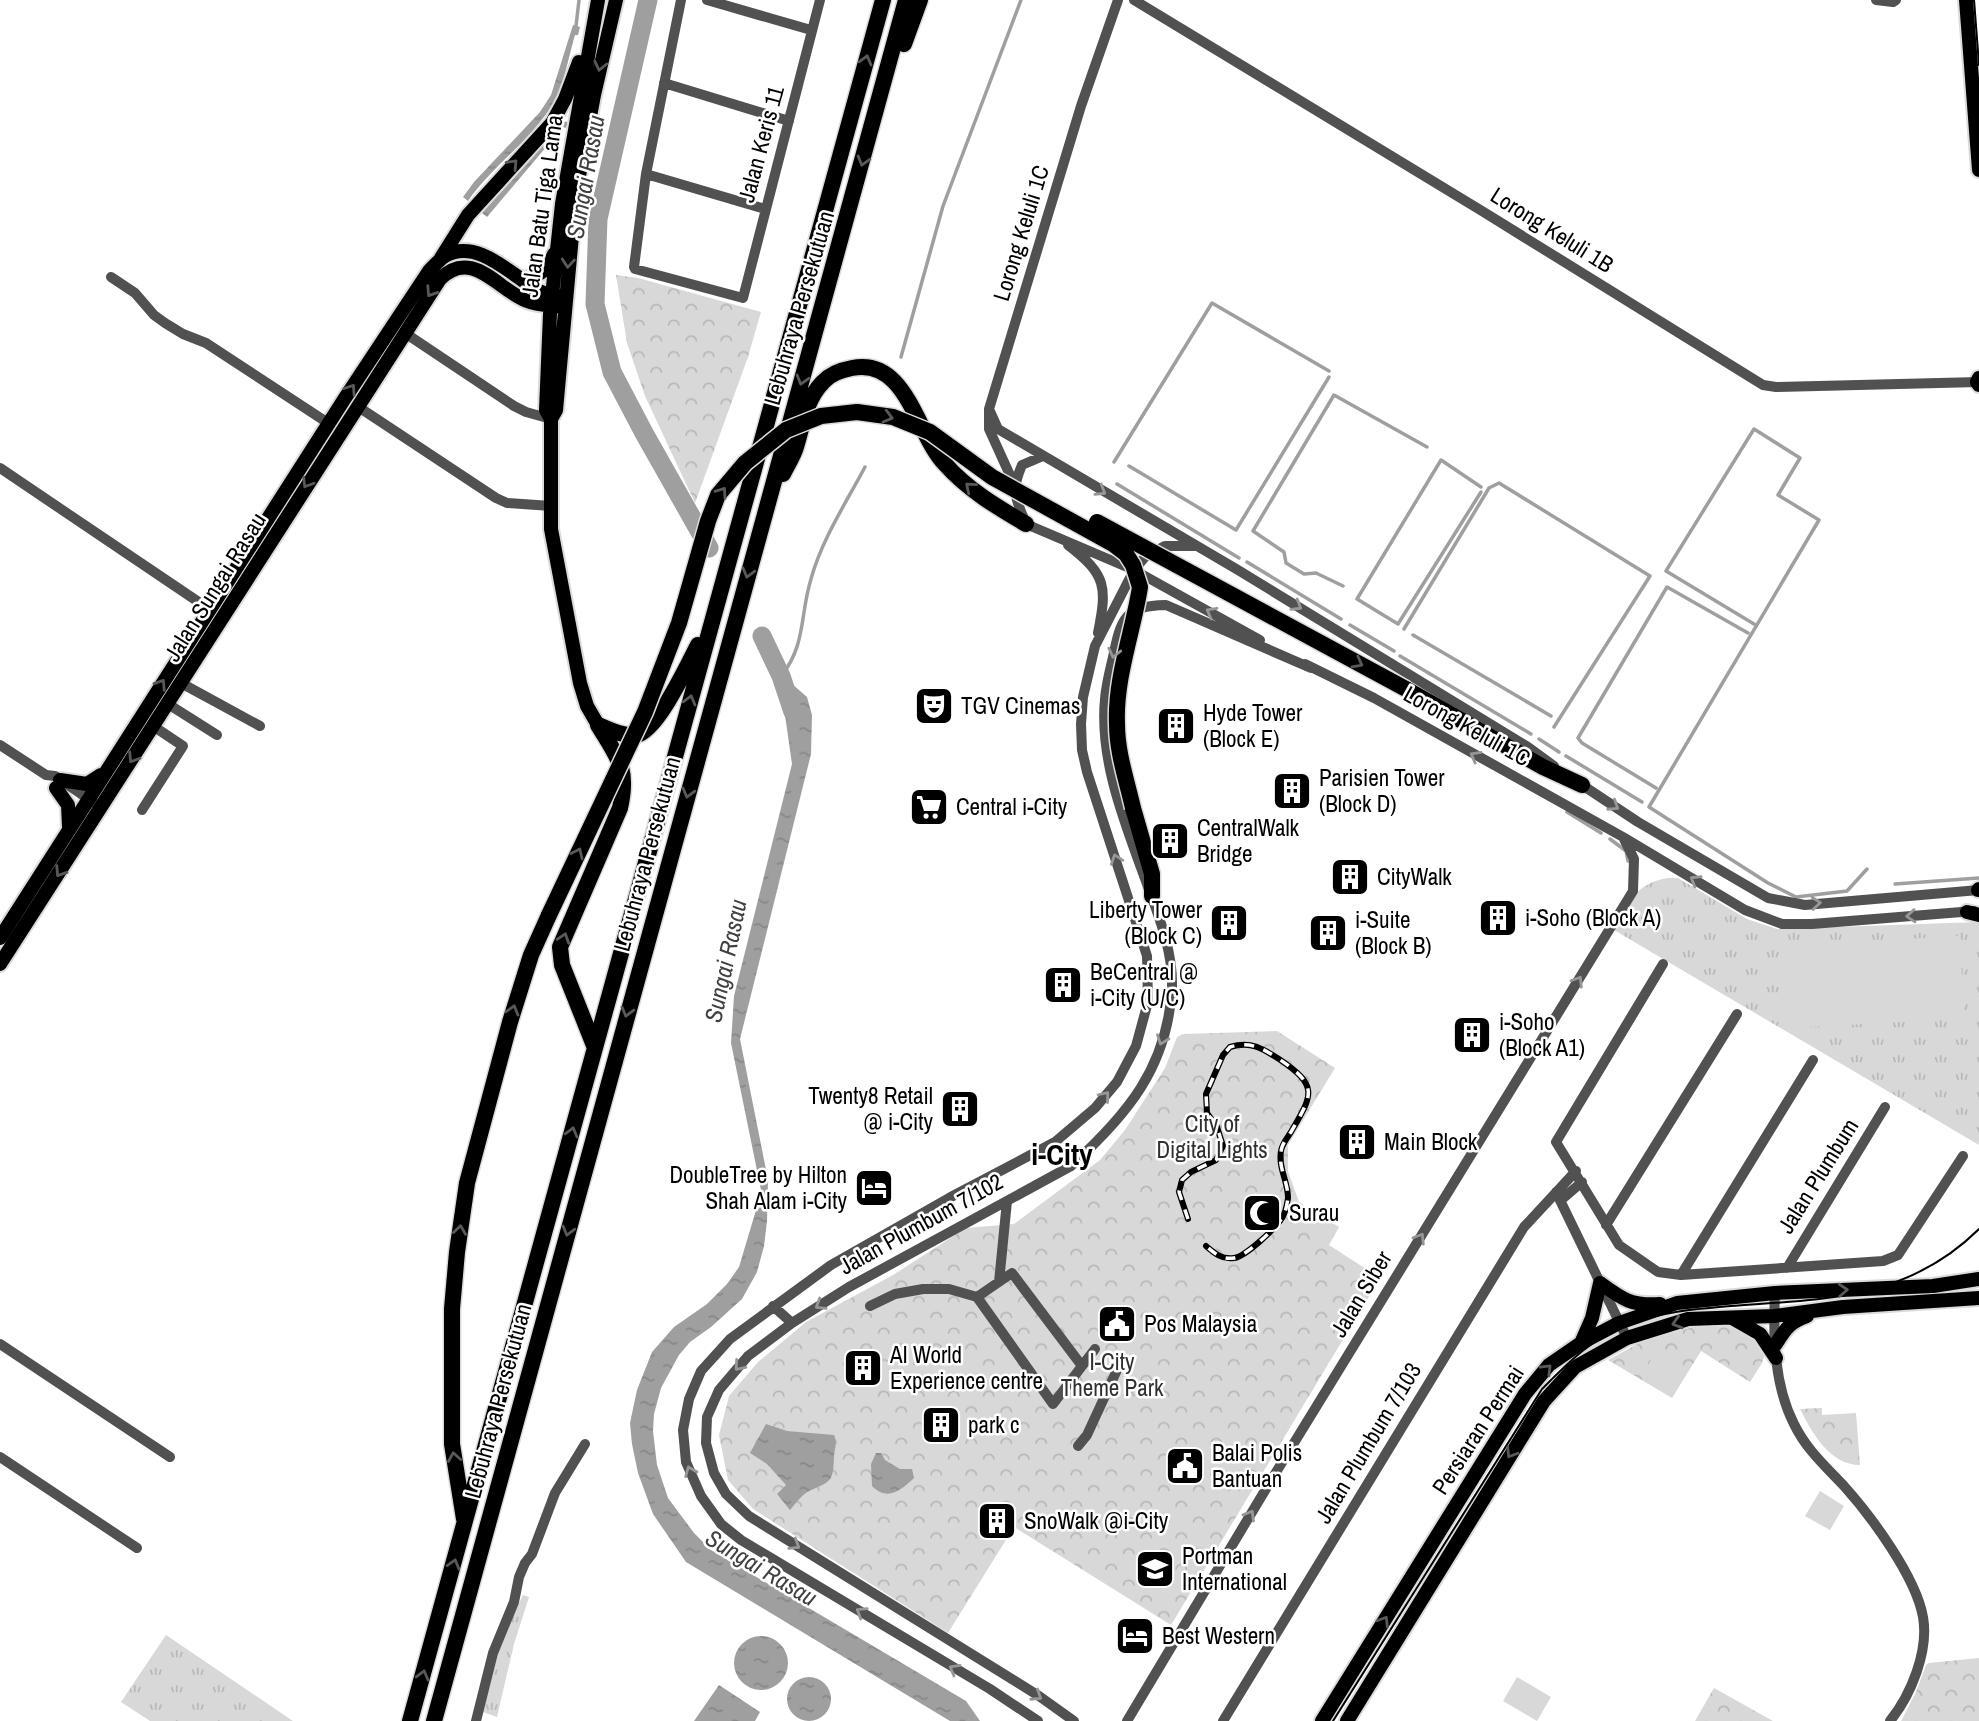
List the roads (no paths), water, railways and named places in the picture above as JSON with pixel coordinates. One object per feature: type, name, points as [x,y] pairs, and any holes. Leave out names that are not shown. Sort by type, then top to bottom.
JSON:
[{"type":"highway","name":"Lebuhraya Persekutuan","points":[[410,1721],[883,0]]},
{"type":"highway","name":"Lebuhraya Persekutuan","points":[[434,1721],[906,0]]},
{"type":"highway","points":[[875,118],[920,0]]},
{"type":"highway","points":[[766,508],[794,452],[811,398],[824,381],[838,371],[861,366],[880,371],[902,389],[934,451],[944,464],[987,501],[1026,524]]},
{"type":"highway","points":[[465,1525],[452,1444],[452,1309],[467,1183],[510,1021],[531,955],[649,702],[679,623],[718,495],[745,463],[779,434],[797,424],[821,416],[857,412],[883,415],[930,432],[992,477],[1099,534],[1126,554],[1133,565],[1140,587],[1121,679],[1116,725],[1119,751],[1152,874],[1152,896]]},
{"type":"highway","points":[[952,447],[1406,689],[1543,767],[1582,785]]},
{"type":"highway","points":[[598,725],[619,734],[638,735],[646,730],[681,678],[714,615]]},
{"type":"highway","points":[[595,1048],[562,965],[560,947],[620,808],[624,790],[624,774],[598,725]]},
{"type":"main road","name":"Jalan Batu Tiga Lama","points":[[598,0],[566,171],[557,246],[556,410],[551,419],[551,529],[580,683],[587,706],[598,725]]},
{"type":"main road","name":"Jalan Batu Tiga Lama","points":[[551,419],[546,410],[549,337],[558,301],[594,95],[616,0]]},
{"type":"main road","points":[[1966,0],[1979,170]]},
{"type":"main road","name":"Jalan Sungai Rasau","points":[[0,938],[209,609],[416,291],[440,260],[468,215],[552,122],[565,99],[592,28]]},
{"type":"main road","points":[[521,279],[533,278],[544,271],[557,246]]},
{"type":"main road","points":[[440,260],[456,253],[475,253],[492,260],[558,301]]},
{"type":"main road","name":"Jalan Sungai Rasau","points":[[0,964],[357,406],[446,273],[465,268],[477,270],[526,301]]},
{"type":"main road","points":[[526,301],[558,301]]},
{"type":"main road","points":[[526,301],[541,320],[549,337]]},
{"type":"main road","points":[[54,781],[87,784],[101,775],[111,762]]},
{"type":"main road","points":[[54,781],[70,811],[69,832]]},
{"type":"main road","name":"Persiaran Permai","points":[[1322,1721],[1525,1394],[1549,1365],[1581,1343],[1619,1323],[1679,1303],[1775,1293],[1933,1286],[1979,1279]]},
{"type":"main road","points":[[1581,1343],[1596,1305],[1600,1283],[1629,1302],[1640,1305],[1679,1303]]},
{"type":"main road","name":"Persiaran Permai","points":[[1347,1721],[1544,1401],[1575,1367],[1627,1338],[1688,1319],[1774,1316],[1843,1307],[1979,1298]]},
{"type":"main road","points":[[1729,1317],[1760,1334],[1776,1351],[1788,1325],[1797,1319],[1843,1307]]},
{"type":"main road","points":[[1331,1721],[1356,1681],[1360,1660]]},
{"type":"main road","points":[[1356,1721],[1364,1696]]},
{"type":"street","points":[[681,0],[646,174],[765,209]]},
{"type":"street","points":[[706,0],[811,30]]},
{"type":"street","name":"Jalan Keris 11","points":[[646,174],[635,269],[743,298],[820,0]]},
{"type":"street","name":"Lorong Keluli 1C","points":[[1118,0],[1081,106],[989,409],[998,429],[1528,747],[1681,848],[1768,898],[1805,905],[1979,889]]},
{"type":"street","name":"Lorong Keluli 1B","points":[[1134,0],[1763,385],[1776,387],[1979,382]]},
{"type":"street","points":[[1876,0],[1896,0]]},
{"type":"street","points":[[664,83],[789,121]]},
{"type":"street","points":[[111,277],[135,293],[154,315],[165,323],[206,343],[328,424]]},
{"type":"street","points":[[405,332],[514,406],[551,419]]},
{"type":"street","points":[[357,406],[496,498],[507,503],[551,506]]},
{"type":"street","points":[[989,409],[989,429],[1014,484],[1026,524]]},
{"type":"street","points":[[1014,484],[1022,465],[1043,456]]},
{"type":"street","points":[[0,468],[209,609]]},
{"type":"street","name":"Lorong Keluli 1C","points":[[1026,524],[1134,570],[1311,668],[1374,698],[1623,837],[1745,910],[1782,923],[1812,924],[1975,913]]},
{"type":"street","points":[[1053,534],[1086,559],[1101,579],[1104,600],[1095,646]]},
{"type":"street","points":[[1134,570],[1145,557],[1165,546],[1196,546]]},
{"type":"street","name":"Jalan Plumbum 7/102","points":[[1038,1721],[990,1689],[741,1540],[720,1524],[701,1496],[686,1462],[683,1430],[689,1399],[701,1371],[730,1339],[817,1274],[1055,1142],[1096,1108],[1117,1082],[1136,1046],[1148,1002],[1147,956],[1092,792],[1082,750],[1081,724],[1083,697],[1095,646],[1134,570]]},
{"type":"street","name":"Jalan Plumbum 7/102","points":[[1074,1721],[1039,1696],[749,1516],[726,1494],[714,1473],[706,1443],[707,1417],[719,1390],[748,1356],[792,1323],[849,1287],[1071,1166],[1101,1139],[1132,1103],[1151,1069],[1166,1032],[1172,985],[1169,947],[1114,782],[1106,746],[1105,698],[1122,625],[1131,612],[1142,606],[1166,605],[1311,668]]},
{"type":"street","points":[[181,683],[260,726]]},
{"type":"street","points":[[168,704],[217,735]]},
{"type":"street","points":[[142,810],[183,747],[153,726]]},
{"type":"street","points":[[0,745],[100,811]]},
{"type":"street","name":"Jalan Siber","points":[[1127,1721],[1270,1482],[1633,891],[1633,859],[1623,837]]},
{"type":"street","points":[[1662,964],[1556,1142],[1619,1245],[1658,1272],[1681,1275],[1883,1261],[1898,1255],[1963,1156]]},
{"type":"street","points":[[1606,1225],[1737,1014]]},
{"type":"street","points":[[1681,1275],[1813,1060]]},
{"type":"street","name":"Jalan Plumbum","points":[[1787,1268],[1885,1107]]},
{"type":"street","points":[[1558,1196],[1576,1171]]},
{"type":"street","points":[[1558,1196],[1582,1182]]},
{"type":"street","points":[[1558,1196],[1627,1338]]},
{"type":"street","name":"Jalan Plumbum 7/103","points":[[1223,1721],[1524,1227],[1558,1196]]},
{"type":"street","points":[[999,1282],[1007,1200]]},
{"type":"street","points":[[977,1297],[1012,1273],[1082,1366]]},
{"type":"street","points":[[870,1306],[895,1294],[923,1289],[949,1289],[977,1297],[1053,1404],[1095,1349]]},
{"type":"street","points":[[1775,1293],[1776,1351],[1786,1405],[1794,1425],[1816,1459],[1845,1487],[1899,1559],[1914,1589],[1923,1618],[1922,1647],[1909,1691],[1890,1721]]},
{"type":"street","points":[[773,1306],[792,1323]]},
{"type":"street","points":[[0,1344],[170,1457]]},
{"type":"street","points":[[1078,1446],[1094,1421],[1117,1370]]},
{"type":"street","points":[[490,1721],[477,1718],[493,1653],[505,1618],[514,1602],[519,1577],[532,1554],[555,1493],[585,1444]]},
{"type":"street","points":[[0,1457],[137,1548]]},
{"type":"water","points":[[573,25],[580,27],[578,35],[575,35],[554,102],[535,128],[468,201],[463,197],[474,182],[540,112],[551,95]]},
{"type":"water","points":[[561,121],[568,122],[566,128],[563,127],[487,217],[482,213],[533,157]]},
{"type":"water","points":[[791,683],[807,697],[812,715],[811,754],[740,1039],[768,1180],[764,1246],[757,1272],[742,1299],[690,1342],[679,1355],[661,1388],[654,1414],[653,1431],[657,1465],[668,1498],[694,1533],[711,1550],[966,1701],[980,1721],[950,1721],[686,1562],[653,1514],[638,1473],[632,1444],[630,1423],[637,1390],[652,1352],[674,1327],[707,1304],[739,1267],[759,1200],[761,1190],[731,1043],[734,996],[792,764],[782,694]]},
{"type":"water","points":[[766,1424],[787,1431],[834,1435],[835,1438],[830,1479],[805,1493],[790,1510],[777,1494],[786,1485],[767,1464],[750,1453]]},
{"type":"water","points":[[876,1453],[881,1453],[885,1460],[900,1469],[912,1469],[914,1478],[904,1487],[889,1494],[878,1491],[872,1486],[871,1464]]},
{"type":"water","points":[[761,1636],[780,1644],[788,1663],[780,1682],[761,1690],[742,1682],[734,1663],[742,1644]]},
{"type":"water","points":[[809,1677],[818,1678],[825,1683],[830,1690],[830,1708],[825,1715],[818,1720],[809,1721],[800,1720],[793,1715],[788,1708],[787,1699],[788,1690],[793,1683],[800,1678]]},
{"type":"water","points":[[719,1685],[760,1712],[755,1721],[694,1721]]},
{"type":"waterway","points":[[576,26],[579,0]]},
{"type":"waterway","name":"Sungai Rasau","points":[[648,0],[598,219],[595,304],[612,372],[709,548]]},
{"type":"waterway","points":[[901,357],[943,206],[1021,0]]},
{"type":"waterway","points":[[1114,462],[1212,303],[1329,371]]},
{"type":"waterway","points":[[1129,466],[1236,530],[1329,377]]},
{"type":"waterway","points":[[1343,586],[1316,573],[1304,574],[1286,563],[1284,552],[1253,531],[1334,395],[1427,447]]},
{"type":"waterway","points":[[1754,624],[1666,571],[1754,429],[1800,458],[1778,495],[1819,520],[1649,807],[1768,883],[1796,897],[1847,891],[1867,869]]},
{"type":"waterway","points":[[1481,487],[1441,460],[1357,599],[1398,624],[1481,492]]},
{"type":"waterway","points":[[781,676],[799,641],[808,592],[821,550],[865,467]]},
{"type":"waterway","points":[[1404,629],[1489,488],[1499,483],[1650,576],[1554,727]]},
{"type":"waterway","points":[[1117,484],[1239,558]]},
{"type":"waterway","points":[[1247,562],[1341,619]]},
{"type":"waterway","points":[[1656,788],[1578,738],[1667,587],[1748,633]]},
{"type":"waterway","points":[[1350,625],[1394,651]]},
{"type":"waterway","points":[[1413,635],[1551,716]]},
{"type":"waterway","name":"Sungai Rasau","points":[[762,636],[781,676],[793,712]]},
{"type":"waterway","points":[[1400,656],[1531,734]]},
{"type":"waterway","points":[[1539,739],[1559,752]]},
{"type":"waterway","points":[[1566,756],[1642,802]]},
{"type":"waterway","points":[[1567,812],[1601,833]]},
{"type":"waterway","points":[[1610,839],[1626,851],[1628,861]]},
{"type":"waterway","points":[[1895,884],[1979,878]]},
{"type":"tram line","points":[[1974,0],[1979,65]]},
{"type":"tram line","points":[[1333,1721],[1542,1389],[1591,1344],[1626,1325],[1664,1314],[1864,1292],[1923,1270],[1952,1252],[1979,1229]]},
{"type":"railway","points":[[1188,1219],[1179,1192],[1182,1180],[1191,1172],[1216,1160],[1223,1146],[1217,1127],[1207,1113],[1206,1094],[1223,1055],[1230,1047],[1250,1045],[1262,1049],[1301,1076],[1308,1091],[1304,1108],[1281,1151],[1288,1192],[1285,1211],[1279,1223],[1267,1235],[1239,1256],[1222,1257],[1206,1246]]},
{"type":"place","name":"TGV Cinemas","points":[[934,706]]},
{"type":"place","name":"Hyde Tower (Block E)","points":[[1176,726]]},
{"type":"place","name":"Parisien Tower (Block D)","points":[[1292,791]]},
{"type":"place","name":"Central i-City","points":[[929,807]]},
{"type":"place","name":"CentralWalk Bridge","points":[[1170,841]]},
{"type":"place","name":"CityWalk","points":[[1350,877]]},
{"type":"place","name":"i-Soho (Block A)","points":[[1498,918]]},
{"type":"place","name":"Liberty Tower (Block C)","points":[[1229,923]]},
{"type":"place","name":"i-Suite (Block B)","points":[[1328,933]]},
{"type":"place","name":"BeCentral @ i-City (U/C)","points":[[1063,985]]},
{"type":"place","name":"i-Soho (Block A1)","points":[[1472,1035]]},
{"type":"place","name":"Twenty8 Retail @ i-City","points":[[960,1109]]},
{"type":"place","name":"Main Block","points":[[1357,1142]]},
{"type":"place","name":"DoubleTree by Hilton Shah Alam i-City","points":[[874,1188]]},
{"type":"place","name":"Surau","points":[[1262,1213]]},
{"type":"place","name":"Pos Malaysia","points":[[1117,1324]]},
{"type":"place","name":"AI World Experience centre","points":[[863,1368]]},
{"type":"place","name":"park c","points":[[941,1425]]},
{"type":"place","name":"Balai Polis Bantuan","points":[[1185,1466]]},
{"type":"place","name":"SnoWalk @i-City","points":[[997,1521]]},
{"type":"place","name":"Portman International","points":[[1155,1569]]},
{"type":"place","name":"Best Western","points":[[1135,1636]]},
{"type":"district","name":"i-City","points":[[1062,1155]]},
{"type":"park label","name":"City of Digital Lights","points":[[1212,1137]]},
{"type":"park label","name":"I-City Theme Park","points":[[1112,1375]]}]
